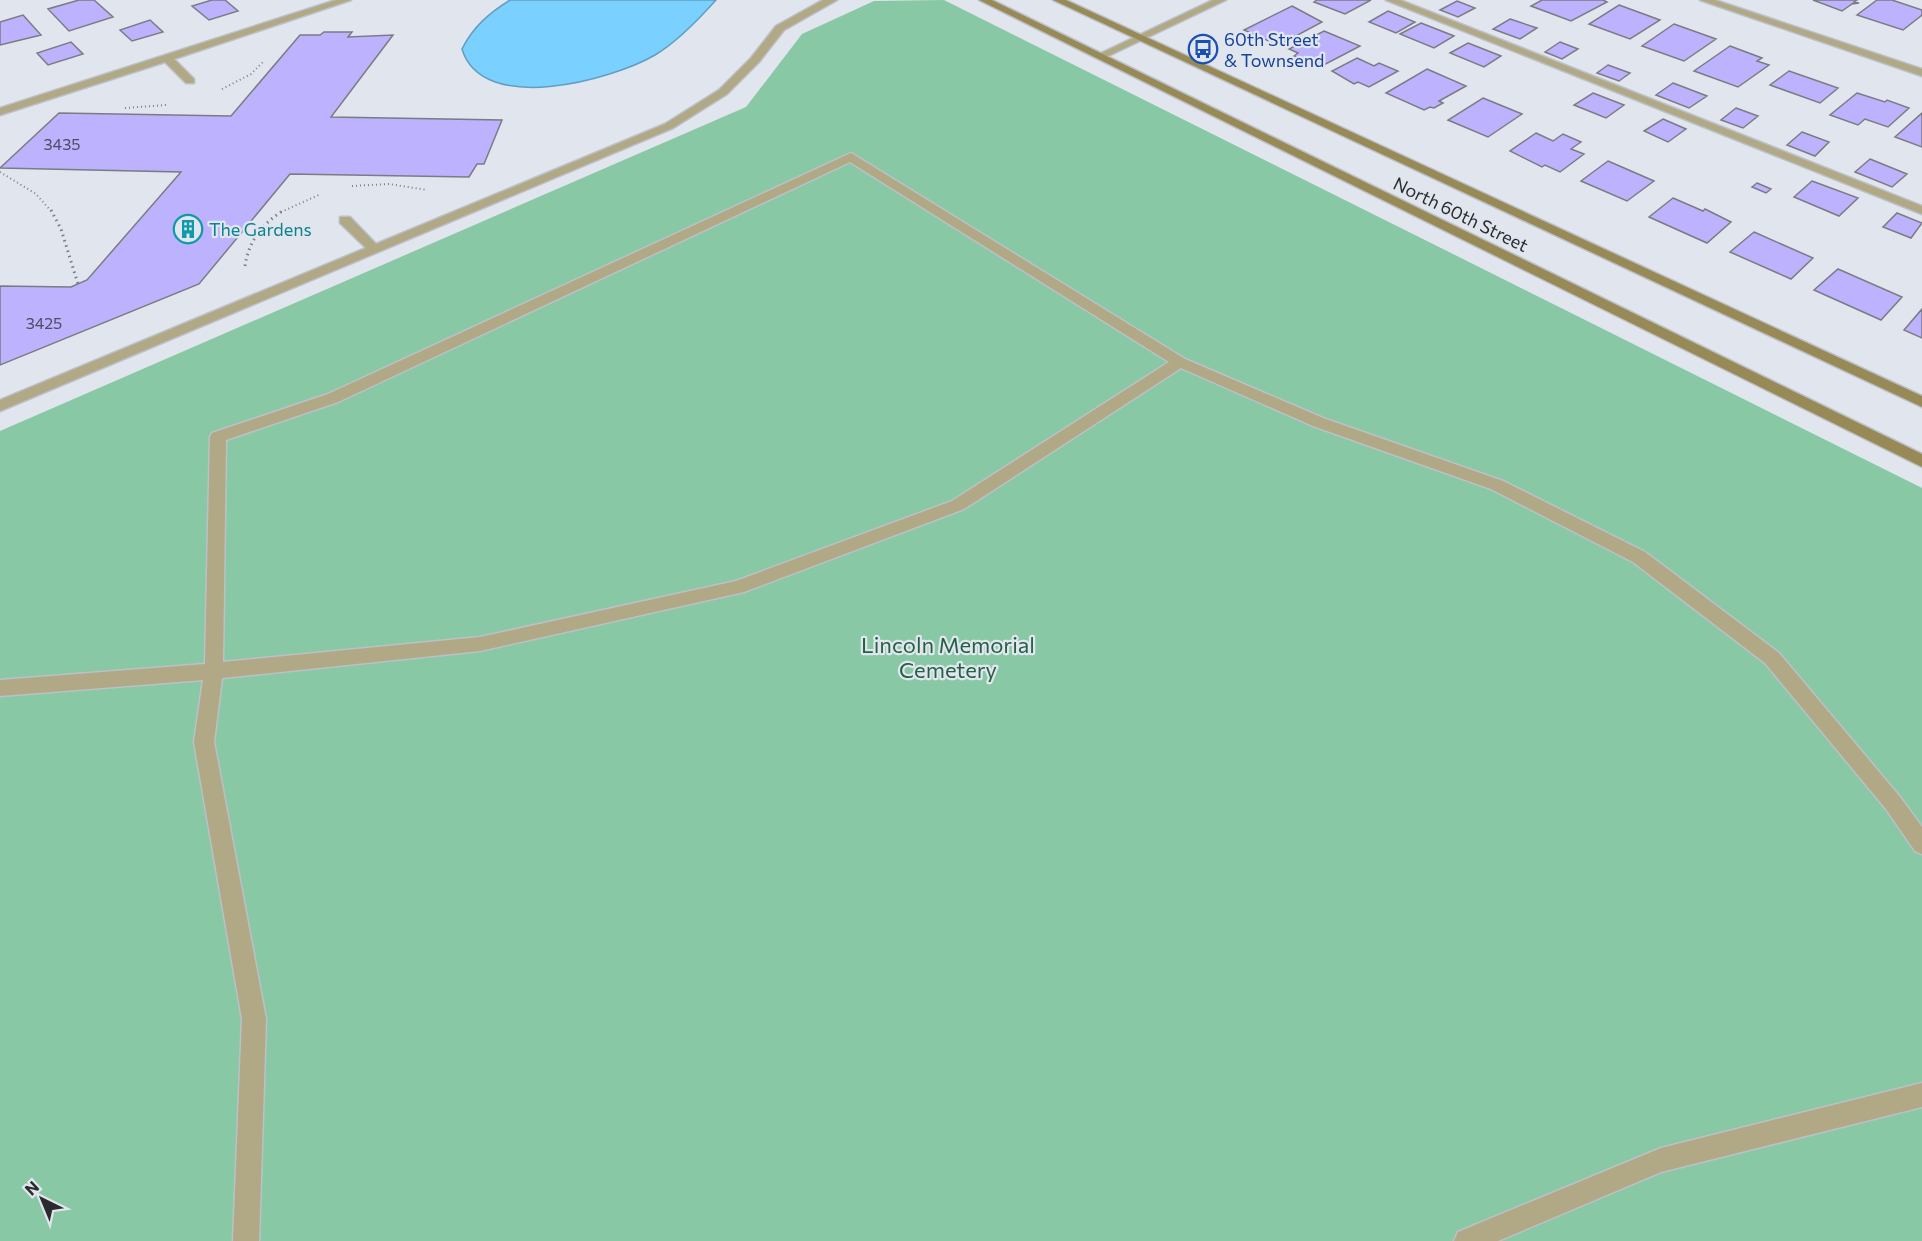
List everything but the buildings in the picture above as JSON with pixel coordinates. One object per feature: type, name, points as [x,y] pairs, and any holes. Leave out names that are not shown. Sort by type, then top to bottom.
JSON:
[{"type":"main road","name":"North 60th Street","points":[[984,0],[1922,461]]},
{"type":"main road","name":"North 60th Street","points":[[1058,0],[1922,402]]},
{"type":"street","points":[[0,112],[346,0]]},
{"type":"street","points":[[0,406],[669,126],[723,92],[755,60],[780,28],[813,8],[832,0]]},
{"type":"street","points":[[1100,56],[1221,0]]},
{"type":"street","points":[[1391,0],[1922,210]]},
{"type":"street","points":[[1706,0],[1922,73]]},
{"type":"street","points":[[167,58],[190,81]]},
{"type":"street","points":[[246,1241],[254,1019],[204,742],[214,671],[218,437],[333,398],[851,157],[1180,362],[1318,422],[1497,485],[1640,557],[1772,658],[1893,803],[1922,844]]},
{"type":"street","points":[[345,220],[374,248]]},
{"type":"street","points":[[0,688],[214,671],[480,644],[738,587],[958,505],[1180,362]]},
{"type":"street","points":[[1467,1241],[1661,1160],[1922,1095]]},
{"type":"path","points":[[0,172],[31,188],[58,219],[78,284]]},
{"type":"path","points":[[345,187],[380,183],[408,184],[434,192]]},
{"type":"path","points":[[246,273],[248,245],[262,225],[286,209],[323,194]]},
{"type":"green space","name":"Lincoln Memorial Cemetery","points":[[944,0],[1922,488],[1922,1241],[0,1241],[0,431],[746,107],[802,34],[874,1]]},
{"type":"water","points":[[510,0],[716,0],[671,44],[635,65],[580,82],[521,87],[495,82],[474,70],[462,49],[482,21]]},
{"type":"place","name":"60th Street & Townsend","points":[[1203,49]]},
{"type":"place","name":"The Gardens","points":[[188,229]]}]
